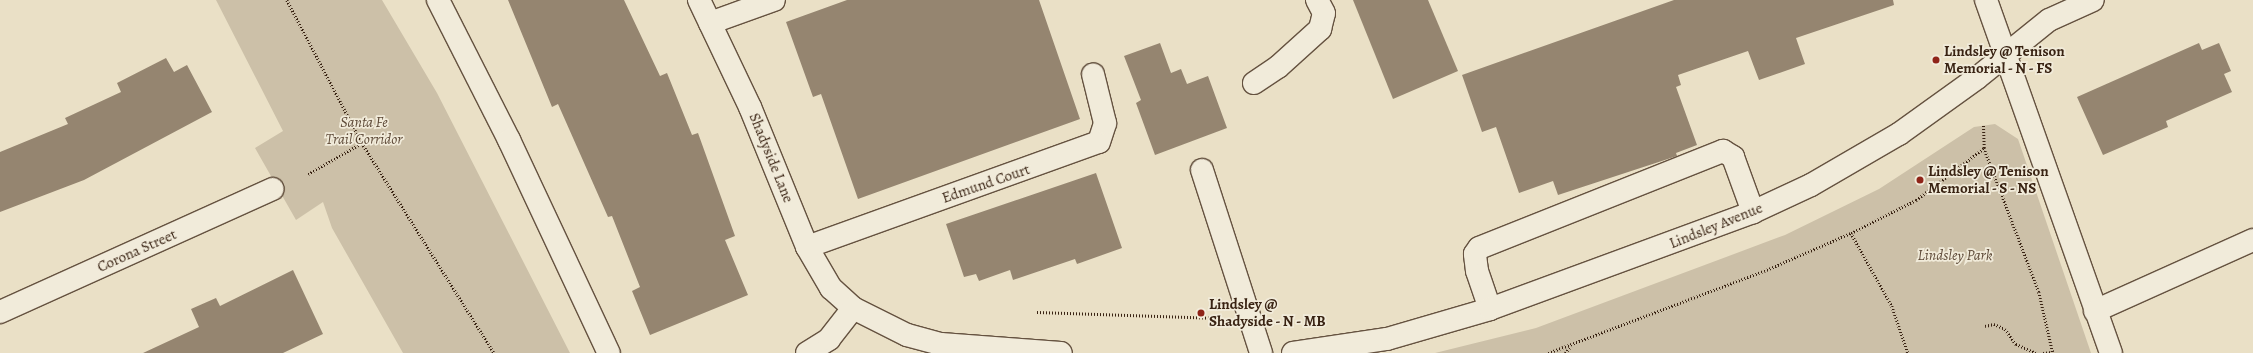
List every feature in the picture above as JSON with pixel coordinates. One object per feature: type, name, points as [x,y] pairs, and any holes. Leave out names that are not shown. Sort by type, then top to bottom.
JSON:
[{"type":"street","points":[[438,0],[502,126],[609,353]]},
{"type":"street","name":"Shadyside Lane","points":[[699,0],[750,107],[807,247],[831,288],[853,308]]},
{"type":"street","points":[[710,23],[774,0]]},
{"type":"street","points":[[1254,83],[1278,67],[1320,29],[1324,13],[1317,0]]},
{"type":"street","points":[[1986,0],[2111,353]]},
{"type":"street","name":"Lindsley Avenue","points":[[1293,353],[1387,339],[1490,309],[1753,212],[1811,185],[1899,134],[1977,78],[2005,53],[2049,20],[2093,0]]},
{"type":"street","name":"Edmund Court","points":[[807,247],[1099,142],[1105,123],[1093,74]]},
{"type":"street","points":[[1490,309],[1477,271],[1475,254],[1479,248],[1723,152],[1733,157],[1753,212]]},
{"type":"street","points":[[1202,170],[1261,353]]},
{"type":"street","name":"Corona Street","points":[[0,312],[273,189]]},
{"type":"street","points":[[2095,310],[2253,240]]},
{"type":"street","points":[[807,353],[829,339],[853,308],[906,335],[941,344],[1061,353]]},
{"type":"path","points":[[287,0],[362,143],[494,353]]},
{"type":"path","points":[[1984,125],[1984,148],[2039,292],[2052,353],[2043,353]]},
{"type":"path","points":[[308,174],[362,143]]},
{"type":"path","points":[[1548,353],[1571,346],[1851,233],[1916,200],[1984,148]]},
{"type":"path","points":[[1851,233],[1892,306],[1908,353]]},
{"type":"path","points":[[1037,312],[1250,319]]},
{"type":"path","points":[[1985,326],[1994,324],[2005,329],[2016,344],[2036,353]]},
{"type":"path","points":[[1565,353],[1571,346]]},
{"type":"green space","name":"Santa Fe Trail Corridor","points":[[216,0],[382,0],[437,93],[570,353],[403,353],[332,228],[323,202],[296,220],[255,148],[283,131]]},
{"type":"green space","name":"Lindsley Park","points":[[1995,124],[2018,139],[2091,353],[1435,353],[1536,328],[1785,235],[1879,189],[1974,127]]},
{"type":"building","points":[[508,0],[624,0],[660,76],[667,73],[692,135],[698,133],[735,236],[725,240],[748,295],[650,335],[632,291],[640,287],[612,216],[608,217],[558,104],[552,107]]},
{"type":"building","points":[[847,0],[1039,0],[1080,119],[858,199],[821,94],[813,97],[786,22]]},
{"type":"building","points":[[1353,0],[1428,0],[1458,71],[1393,99]]},
{"type":"building","points":[[1674,0],[1893,0],[1894,5],[1796,38],[1805,64],[1759,80],[1748,51],[1678,75],[1681,85],[1676,87],[1697,145],[1676,153],[1677,156],[1558,195],[1553,181],[1519,193],[1496,127],[1482,132],[1462,75]]},
{"type":"building","points":[[1160,43],[1171,73],[1181,69],[1187,84],[1208,76],[1227,128],[1155,155],[1136,103],[1141,100],[1124,56]]},
{"type":"building","points":[[2199,43],[2202,50],[2219,43],[2231,71],[2224,74],[2232,92],[2166,121],[2168,127],[2103,155],[2077,97]]},
{"type":"building","points":[[166,58],[174,72],[187,65],[212,112],[84,180],[0,212],[0,152],[68,124],[65,118],[121,92],[117,83]]},
{"type":"building","points":[[1096,173],[1122,248],[1077,264],[1075,259],[1013,280],[1010,270],[979,281],[976,274],[964,277],[946,224]]},
{"type":"building","points":[[293,270],[323,334],[283,353],[143,353],[199,327],[191,309],[216,298],[220,306]]},
{"type":"place","name":"Lindsley @ Tenison Memorial - N - FS","points":[[1936,60]]},
{"type":"place","name":"Lindsley @ Tenison Memorial - S - NS","points":[[1920,180]]},
{"type":"place","name":"Lindsley @ Shadyside - N - MB","points":[[1201,313]]}]
